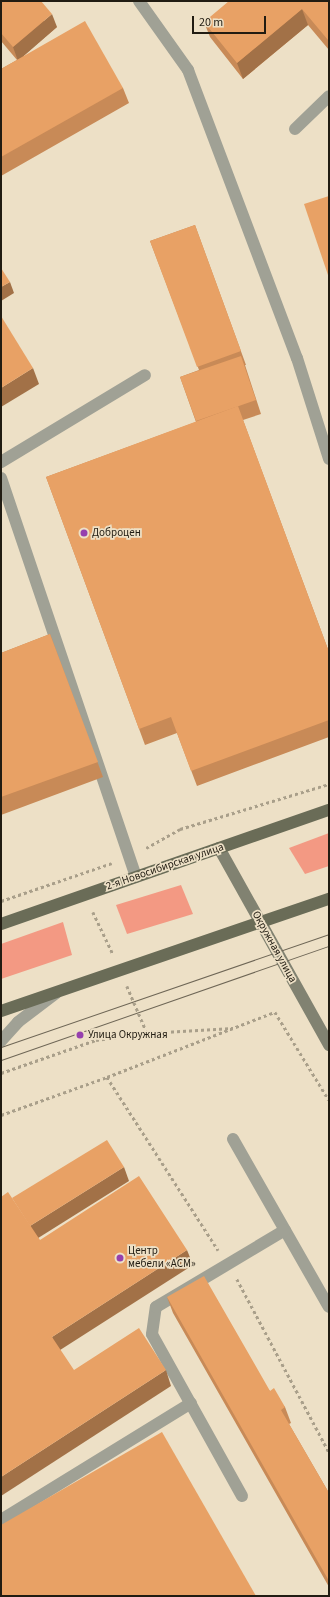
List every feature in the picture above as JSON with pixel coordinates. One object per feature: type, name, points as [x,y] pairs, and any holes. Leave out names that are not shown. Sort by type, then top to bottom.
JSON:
[{"type":"main road","name":"2-я Новосибирская улица","points":[[1,924],[329,810]]},
{"type":"main road","name":"Окружная улица","points":[[219,848],[329,1044]]},
{"type":"main road","points":[[1,1011],[261,924],[329,899]]},
{"type":"street","points":[[139,1],[188,70],[297,358],[329,459]]},
{"type":"street","points":[[295,129],[329,96]]},
{"type":"street","points":[[1,462],[145,375]]},
{"type":"street","points":[[1,478],[136,877]]},
{"type":"street","points":[[1,1041],[18,1022],[56,993]]},
{"type":"street","points":[[233,1139],[329,1307]]},
{"type":"street","points":[[242,1496],[152,1334],[156,1307],[227,1263],[285,1230]]},
{"type":"street","points":[[1,1520],[191,1403]]},
{"type":"path","points":[[1,901],[130,856],[180,829],[329,784]]},
{"type":"path","points":[[1,1115],[107,1077],[276,1012],[329,1100]]},
{"type":"path","points":[[1,1072],[96,1040],[147,1033]]},
{"type":"path","points":[[107,1077],[249,1296],[329,1452]]},
{"type":"shaded area","points":[[329,833],[329,866],[305,874],[289,848]]},
{"type":"shaded area","points":[[181,885],[193,914],[127,934],[116,905]]},
{"type":"shaded area","points":[[63,922],[72,955],[1,979],[1,944]]},
{"type":"building","points":[[1,1],[41,1],[52,14],[13,47],[1,33]]},
{"type":"building","points":[[229,1],[329,1],[329,39],[328,40],[302,9],[237,63],[204,22]]},
{"type":"building","points":[[85,21],[123,88],[1,157],[1,69]]},
{"type":"building","points":[[329,196],[329,278],[304,204]]},
{"type":"building","points":[[195,225],[241,351],[197,367],[150,241]]},
{"type":"building","points":[[1,268],[10,282],[1,287]]},
{"type":"building","points":[[1,316],[33,368],[1,388]]},
{"type":"building","points":[[241,356],[256,400],[196,421],[180,377]]},
{"type":"building","points":[[238,406],[329,652],[329,720],[191,771],[171,717],[139,729],[46,477]]},
{"type":"building","points":[[50,634],[98,762],[1,797],[1,653]]},
{"type":"building","points":[[107,1140],[124,1167],[30,1226],[12,1198]]},
{"type":"building","points":[[139,1176],[187,1250],[52,1337],[74,1370],[139,1328],[166,1370],[1,1477],[1,1197],[8,1192],[40,1240]]},
{"type":"building","points":[[204,1276],[270,1391],[274,1388],[285,1407],[281,1410],[329,1493],[329,1581],[167,1297]]},
{"type":"building","points":[[162,1432],[256,1596],[1,1596],[1,1525]]},
{"type":"tram line","points":[[1,1047],[329,934]]},
{"type":"tram line","points":[[1,1060],[329,946]]},
{"type":"place","name":"Доброцен","points":[[84,533]]},
{"type":"place","name":"Улица Окружная","points":[[80,1035]]},
{"type":"place","name":"Центр мебели «АСМ»","points":[[120,1258]]}]
